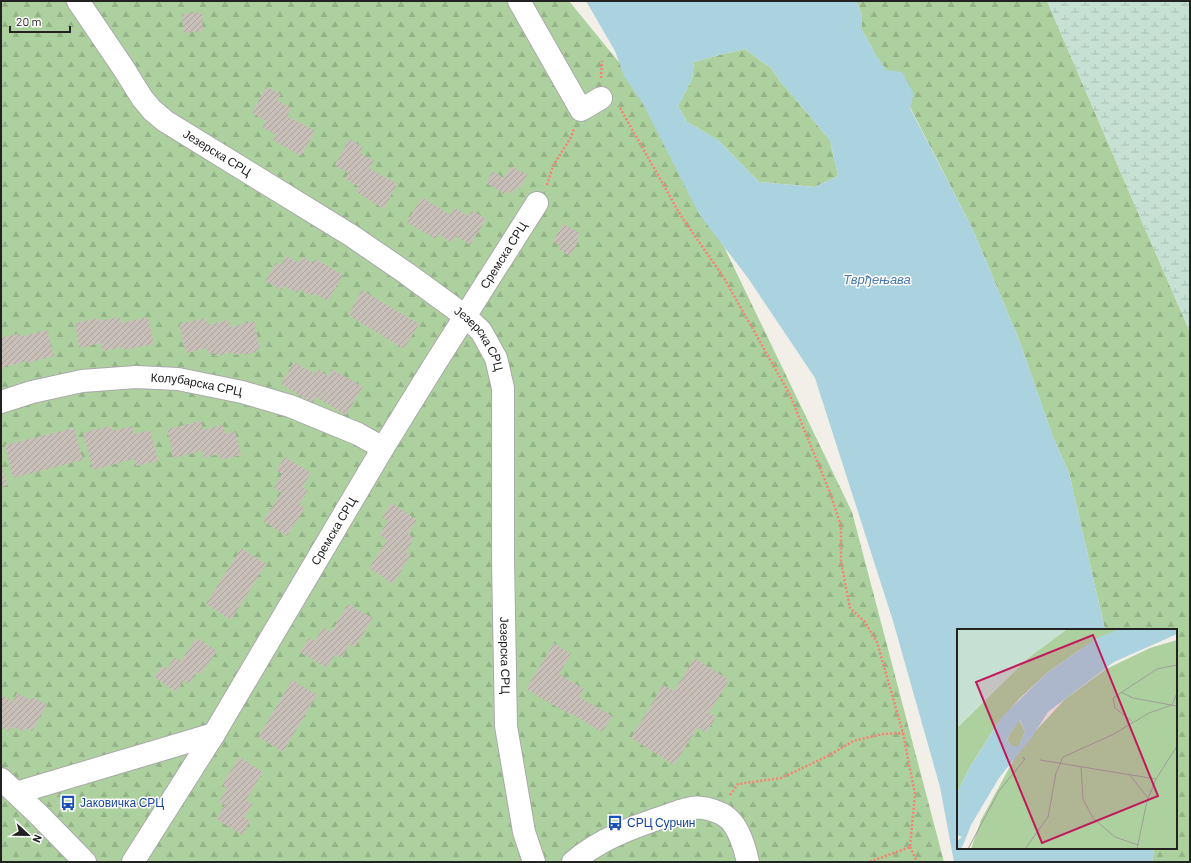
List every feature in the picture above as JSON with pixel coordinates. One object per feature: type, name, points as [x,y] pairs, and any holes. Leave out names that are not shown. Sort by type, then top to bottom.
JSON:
[{"type":"street","name":"Језерска СРЦ","points":[[78,1],[142,98],[152,110],[165,121],[352,236],[406,273],[465,316],[481,331],[496,358],[503,388],[503,559],[506,726],[524,832],[534,862]]},
{"type":"street","points":[[519,1],[581,110],[601,98]]},
{"type":"street","name":"Сремска СРЦ","points":[[133,862],[214,734],[383,448],[537,203]]},
{"type":"street","name":"Колубарска СРЦ","points":[[1,402],[32,392],[82,380],[136,377],[178,379],[242,392],[290,406],[358,434],[383,448]]},
{"type":"street","points":[[8,786],[214,734]]},
{"type":"street","points":[[8,786],[85,862]]},
{"type":"street","points":[[573,862],[594,847],[633,827],[690,809],[703,808],[726,816],[736,828],[745,848],[748,862]]},
{"type":"path","points":[[602,61],[601,98],[616,102],[682,216],[724,278],[790,395],[829,490],[841,526],[841,562],[850,608],[864,621],[878,642],[903,733],[915,794],[910,847],[917,862]]},
{"type":"path","points":[[537,203],[546,187],[554,166],[572,137],[581,110]]},
{"type":"path","points":[[716,812],[738,784],[781,778],[828,756],[853,741],[883,734],[903,733]]},
{"type":"path","points":[[869,862],[910,847]]},
{"type":"green space","points":[[1,1],[569,1],[658,110],[852,512],[944,862],[1,862]]},
{"type":"green space","points":[[856,1],[1047,1],[1190,332],[1190,862],[1152,862],[1154,849],[1177,849],[1177,629],[1105,629],[1069,473],[1053,437],[1019,340],[973,230],[910,107],[876,55],[862,30],[862,15]]},
{"type":"green space","points":[[1047,1],[1190,1],[1190,332],[1133,201]]},
{"type":"green space","points":[[745,49],[771,68],[780,81],[830,140],[838,176],[815,187],[759,182],[718,140],[687,122],[678,106],[692,79],[694,62]]},
{"type":"water","name":"Тврђењава","points":[[586,1],[856,1],[862,15],[862,30],[876,55],[886,70],[902,72],[914,94],[910,108],[973,230],[1019,340],[1053,437],[1069,473],[1105,629],[957,629],[957,849],[1154,849],[1152,862],[954,862],[940,787],[893,621],[815,378],[748,278],[699,214],[643,104],[624,76],[615,51]],"holes":[[[745,49],[771,68],[780,81],[830,140],[838,176],[815,187],[759,182],[718,140],[687,122],[678,106],[692,79],[694,62],[723,54]]]},
{"type":"building","points":[[202,12],[203,31],[184,33],[182,14]]},
{"type":"building","points":[[266,87],[281,94],[277,100],[291,108],[287,116],[315,131],[301,156],[273,140],[276,135],[262,127],[266,121],[252,113]]},
{"type":"building","points":[[349,139],[363,147],[360,153],[374,161],[369,168],[397,184],[384,209],[356,192],[359,187],[345,179],[348,173],[335,165]]},
{"type":"building","points":[[511,166],[527,175],[519,189],[516,187],[512,194],[507,191],[505,194],[486,183],[493,171],[504,178]]},
{"type":"building","points":[[422,197],[450,215],[455,208],[469,216],[472,210],[486,219],[470,245],[456,236],[452,243],[438,234],[435,239],[407,222]]},
{"type":"building","points":[[563,224],[580,233],[577,239],[579,240],[570,256],[558,249],[561,246],[553,241]]},
{"type":"building","points":[[286,256],[299,263],[302,257],[313,263],[316,259],[343,275],[328,301],[313,293],[312,296],[299,289],[297,293],[283,286],[281,290],[265,281],[276,263],[281,265]]},
{"type":"building","points":[[362,290],[419,324],[404,349],[348,315]]},
{"type":"building","points":[[120,317],[121,323],[148,317],[154,344],[123,350],[123,347],[103,351],[101,343],[79,348],[75,323],[98,318],[99,321]]},
{"type":"building","points":[[206,318],[207,325],[229,320],[230,327],[254,321],[260,349],[256,350],[256,352],[243,355],[243,353],[234,355],[233,352],[215,356],[215,353],[208,354],[207,348],[186,353],[179,324]]},
{"type":"building","points":[[47,330],[54,356],[27,363],[27,361],[3,367],[3,369],[1,369],[1,338],[20,333],[20,337]]},
{"type":"building","points":[[294,362],[315,374],[318,369],[328,376],[332,369],[363,387],[346,415],[316,397],[312,403],[281,384]]},
{"type":"building","points":[[201,421],[203,430],[223,425],[225,434],[235,431],[241,455],[221,460],[219,454],[204,458],[202,451],[173,458],[167,429]]},
{"type":"building","points":[[110,426],[112,431],[132,426],[134,434],[150,430],[158,461],[136,466],[134,459],[93,470],[83,433]]},
{"type":"building","points":[[74,428],[83,460],[13,478],[5,445]]},
{"type":"building","points":[[285,457],[311,473],[302,487],[308,491],[300,504],[305,508],[287,536],[263,521],[281,493],[274,488],[282,474],[276,470]]},
{"type":"building","points":[[1,463],[7,485],[1,487]]},
{"type":"building","points":[[391,503],[417,520],[408,534],[414,538],[406,552],[411,555],[393,584],[369,568],[387,540],[379,535],[388,521],[382,518]]},
{"type":"building","points":[[241,548],[266,564],[231,620],[206,604]]},
{"type":"building","points":[[348,604],[373,618],[355,647],[350,644],[341,658],[335,654],[327,668],[300,652],[309,638],[315,641],[323,627],[331,632]]},
{"type":"building","points":[[196,638],[217,651],[201,674],[197,672],[189,684],[184,680],[176,692],[154,677],[162,666],[167,669],[174,657],[181,661]]},
{"type":"building","points":[[554,643],[571,654],[559,674],[584,689],[579,697],[612,716],[602,732],[526,689]]},
{"type":"building","points":[[694,658],[729,680],[709,713],[716,717],[706,733],[698,727],[674,765],[631,738],[663,685],[674,691]]},
{"type":"building","points":[[292,680],[317,695],[283,752],[258,737]]},
{"type":"building","points":[[17,693],[30,700],[32,697],[47,705],[32,731],[26,728],[24,732],[15,727],[14,729],[10,727],[8,731],[1,727],[1,695],[13,702]]},
{"type":"building","points":[[239,757],[263,772],[246,800],[253,804],[244,817],[250,821],[242,835],[216,819],[225,805],[219,802],[227,788],[222,785]]},
{"type":"place","name":"Јаковичка СРЦ","points":[[68,803]]},
{"type":"place","name":"СРЦ Сурчин","points":[[615,823]]}]
